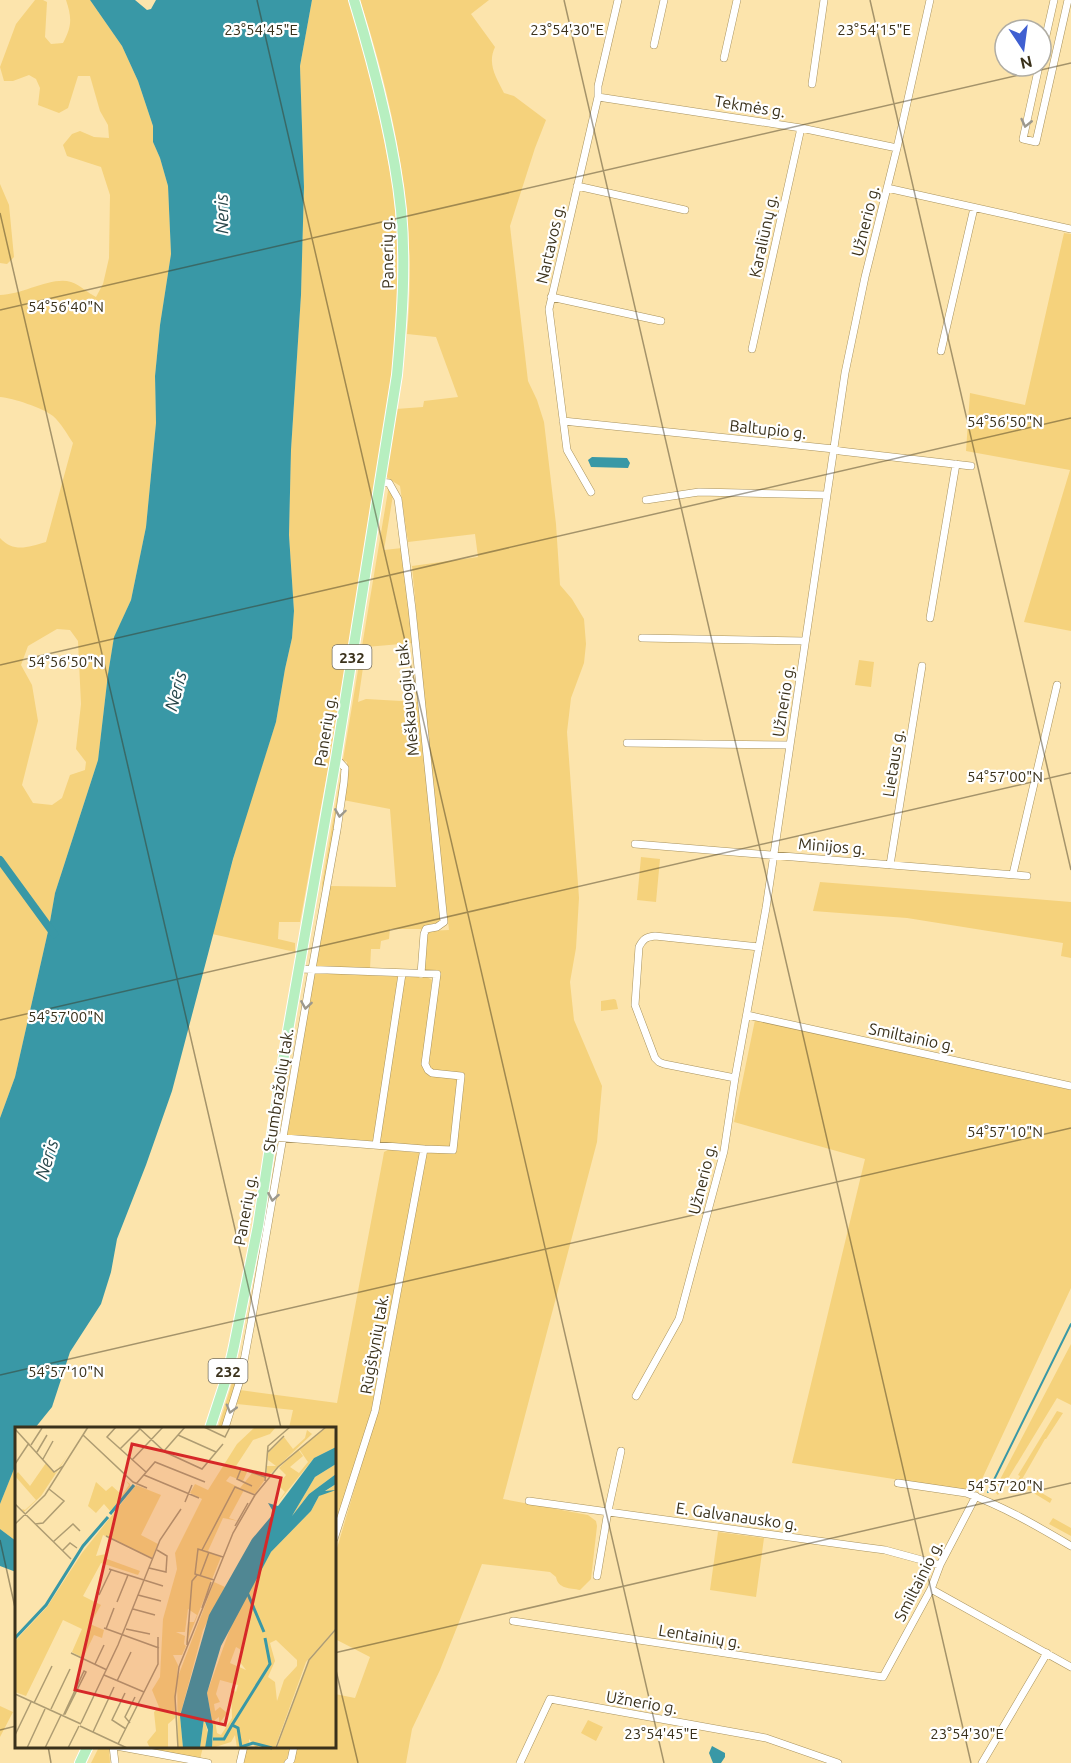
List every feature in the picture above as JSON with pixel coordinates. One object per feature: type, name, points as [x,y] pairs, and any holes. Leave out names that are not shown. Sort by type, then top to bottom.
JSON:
[{"type":"main road","name":"Panerių g.","points":[[210,1427],[228,1373],[278,1138],[286,1042],[336,758],[397,375],[402,321],[401,211],[384,112],[354,0]]},
{"type":"main road","points":[[80,1763],[87,1748]]},
{"type":"street","name":"Nartavos g.","points":[[591,492],[567,450],[549,309],[618,0]]},
{"type":"street","points":[[654,45],[664,0]]},
{"type":"street","points":[[724,58],[737,0]]},
{"type":"street","points":[[812,84],[824,0]]},
{"type":"street","name":"Užnerio g.","points":[[636,1396],[679,1319],[724,1151],[774,854],[846,373],[861,298],[930,0]]},
{"type":"street","points":[[1050,18],[1054,0]]},
{"type":"street","points":[[1053,67],[1068,0]]},
{"type":"street","points":[[1036,78],[1023,139],[1036,142],[1050,78]]},
{"type":"street","name":"Tekmės g.","points":[[598,97],[801,128],[897,148]]},
{"type":"street","name":"Karaliūnų g.","points":[[752,349],[801,128]]},
{"type":"street","points":[[577,186],[685,210]]},
{"type":"street","points":[[887,188],[1071,229]]},
{"type":"street","points":[[941,351],[974,208]]},
{"type":"street","points":[[551,297],[661,321]]},
{"type":"street","name":"Baltupio g.","points":[[563,421],[834,449],[840,452],[971,466]]},
{"type":"street","points":[[930,618],[956,464]]},
{"type":"street","name":"Meškauogių tak.","points":[[380,482],[389,483],[398,499],[420,679],[444,922],[437,927],[426,929],[421,974]]},
{"type":"street","points":[[646,500],[699,492],[827,495]]},
{"type":"street","points":[[642,638],[806,641]]},
{"type":"street","name":"Lietaus g.","points":[[890,865],[922,666]]},
{"type":"street","points":[[1013,874],[1057,686]]},
{"type":"street","points":[[627,743],[790,746]]},
{"type":"street","name":"Stumbražolių tak.","points":[[225,1427],[241,1377],[278,1138],[336,841],[345,768],[336,758]]},
{"type":"street","name":"Minijos g.","points":[[635,844],[1028,876]]},
{"type":"street","points":[[735,1078],[664,1064],[655,1058],[635,1005],[639,947],[642,940],[655,936],[759,947]]},
{"type":"street","points":[[278,1138],[453,1150],[461,1076],[432,1073],[425,1064],[437,974],[300,969]]},
{"type":"street","points":[[376,1145],[402,974]]},
{"type":"street","name":"Smiltainio g.","points":[[747,1015],[1071,1086]]},
{"type":"street","name":"Rūgštynių tak.","points":[[336,1533],[375,1412],[424,1149]]},
{"type":"street","points":[[597,1576],[621,1451]]},
{"type":"street","points":[[898,1483],[976,1496],[1000,1506],[1071,1546]]},
{"type":"street","name":"Smiltainio g.","points":[[883,1677],[931,1589],[940,1565],[976,1496]]},
{"type":"street","name":"E. Galvanausko g.","points":[[529,1501],[885,1550],[940,1565]]},
{"type":"street","points":[[931,1589],[1071,1667]]},
{"type":"street","name":"Lentainių g.","points":[[513,1621],[883,1677]]},
{"type":"street","points":[[982,1763],[1047,1653]]},
{"type":"street","name":"Užnerio g.","points":[[520,1763],[550,1700],[766,1738],[836,1762]]},
{"type":"street","points":[[114,1763],[115,1748]]},
{"type":"street","points":[[126,1748],[208,1763]]},
{"type":"street","points":[[240,1763],[244,1748]]},
{"type":"street","points":[[288,1763],[294,1748]]},
{"type":"shaded area","points":[[35,0],[43,0],[47,2],[45,37],[51,44],[63,43],[70,22],[66,0],[90,0],[122,46],[138,81],[153,126],[153,142],[168,186],[171,254],[155,376],[156,423],[146,527],[131,600],[114,638],[98,760],[55,893],[15,1077],[0,1118],[0,538],[11,546],[22,548],[46,542],[73,443],[53,416],[28,404],[0,397],[0,295],[63,281],[74,283],[96,297],[103,284],[109,258],[110,195],[101,167],[67,156],[63,145],[72,134],[80,131],[94,137],[109,138],[108,125],[100,111],[90,76],[78,76],[68,108],[59,113],[38,105],[40,88],[36,79],[29,75],[13,81],[4,81],[0,67],[16,24]],"holes":[[[57,629],[70,630],[78,641],[81,704],[76,749],[86,762],[85,770],[70,775],[62,798],[52,805],[33,803],[22,785],[38,721],[32,685],[21,665],[28,646]]]},
{"type":"shaded area","points":[[312,0],[349,0],[367,64],[393,188],[397,234],[397,335],[376,480],[300,922],[279,922],[278,939],[295,943],[295,952],[212,934],[244,821],[276,722],[292,638],[294,610],[289,535],[291,450],[301,295],[304,187],[300,66]]},
{"type":"shaded area","points":[[360,0],[489,0],[471,14],[495,47],[492,65],[498,81],[504,93],[514,96],[546,120],[510,226],[528,381],[544,422],[556,524],[560,585],[584,619],[586,644],[584,663],[571,698],[567,732],[579,898],[576,948],[570,982],[574,1020],[602,1086],[597,1142],[503,1499],[588,1515],[596,1521],[597,1526],[591,1579],[580,1590],[562,1586],[550,1572],[482,1564],[440,1670],[412,1729],[406,1763],[293,1763],[297,1748],[336,1748],[336,1694],[355,1698],[370,1657],[336,1640],[336,1552],[381,1399],[427,1152],[455,1152],[465,1076],[432,1069],[428,1066],[440,972],[424,971],[428,931],[449,930],[412,566],[478,557],[475,534],[408,542],[400,486],[385,476],[396,409],[423,407],[424,401],[458,397],[436,337],[407,334],[410,292],[406,207],[393,123],[373,40]]},
{"type":"shaded area","points":[[0,184],[9,205],[14,257],[7,264],[0,263]]},
{"type":"shaded area","points":[[1064,233],[1071,234],[1071,631],[1024,622],[1070,470],[966,451],[970,393],[1025,405]]},
{"type":"shaded area","points":[[389,485],[393,495],[384,550],[402,548],[412,643],[366,647],[358,702],[366,699],[419,702],[441,919],[422,929],[390,929],[389,939],[381,941],[380,949],[371,949],[370,969],[316,966],[330,886],[396,887],[390,809],[343,800],[347,762],[343,760]]},
{"type":"shaded area","points":[[859,660],[874,662],[871,687],[855,685]]},
{"type":"shaded area","points":[[343,769],[323,901],[322,884]]},
{"type":"shaded area","points":[[641,857],[660,859],[656,902],[637,900]]},
{"type":"shaded area","points":[[820,882],[1071,902],[1071,958],[1061,956],[1063,943],[907,918],[813,911]]},
{"type":"shaded area","points":[[315,972],[400,977],[374,1143],[287,1135]]},
{"type":"shaded area","points":[[406,975],[427,977],[432,980],[423,1064],[425,1069],[458,1078],[451,1148],[377,1143]]},
{"type":"shaded area","points":[[614,999],[618,1009],[601,1011],[601,1001]]},
{"type":"shaded area","points":[[755,1020],[1071,1090],[1071,1288],[976,1492],[792,1463],[865,1159],[734,1122]]},
{"type":"shaded area","points":[[388,1150],[420,1153],[371,1419],[336,1527],[336,1427],[289,1427],[293,1410],[237,1404],[240,1390],[337,1403],[384,1152]]},
{"type":"shaded area","points":[[1071,1344],[1071,1405],[1057,1398],[998,1495],[994,1491]]},
{"type":"shaded area","points":[[233,1380],[236,1383],[222,1427],[218,1427]]},
{"type":"shaded area","points":[[1057,1411],[1063,1413],[1021,1481],[1052,1499],[1050,1503],[1017,1483],[1020,1476],[1018,1475]]},
{"type":"shaded area","points":[[14,1468],[15,1540],[0,1529],[0,1504]]},
{"type":"shaded area","points":[[1053,1518],[1071,1528],[1071,1536],[1049,1524]]},
{"type":"shaded area","points":[[718,1532],[764,1538],[756,1597],[710,1590]]},
{"type":"shaded area","points":[[0,1706],[13,1712],[0,1737]]},
{"type":"shaded area","points":[[588,1720],[603,1727],[596,1741],[581,1733]]},
{"type":"shaded area","points":[[98,1748],[109,1748],[110,1763],[91,1763]]},
{"type":"shaded area","points":[[136,1748],[203,1748],[200,1759]]},
{"type":"shaded area","points":[[246,1748],[291,1748],[285,1763],[242,1763]]},
{"type":"water","name":"Neris","points":[[90,0],[135,0],[147,10],[151,9],[156,0],[312,0],[300,66],[304,187],[301,295],[291,450],[289,535],[294,611],[292,638],[276,722],[233,859],[172,1091],[117,1239],[111,1272],[101,1304],[70,1352],[52,1407],[36,1427],[15,1427],[15,1466],[0,1504],[0,1118],[15,1077],[55,893],[98,760],[114,637],[131,600],[146,527],[156,423],[155,376],[171,254],[168,186],[153,142],[153,126],[138,81],[122,46]]},
{"type":"water","points":[[592,457],[627,458],[630,463],[628,468],[591,467],[588,460]]},
{"type":"water","points":[[0,1529],[15,1540],[15,1572],[0,1566]]},
{"type":"water","points":[[712,1746],[725,1753],[721,1763],[713,1763],[709,1753]]},
{"type":"waterway","points":[[0,860],[54,934]]},
{"type":"waterway","points":[[988,1492],[1071,1324]]}]
